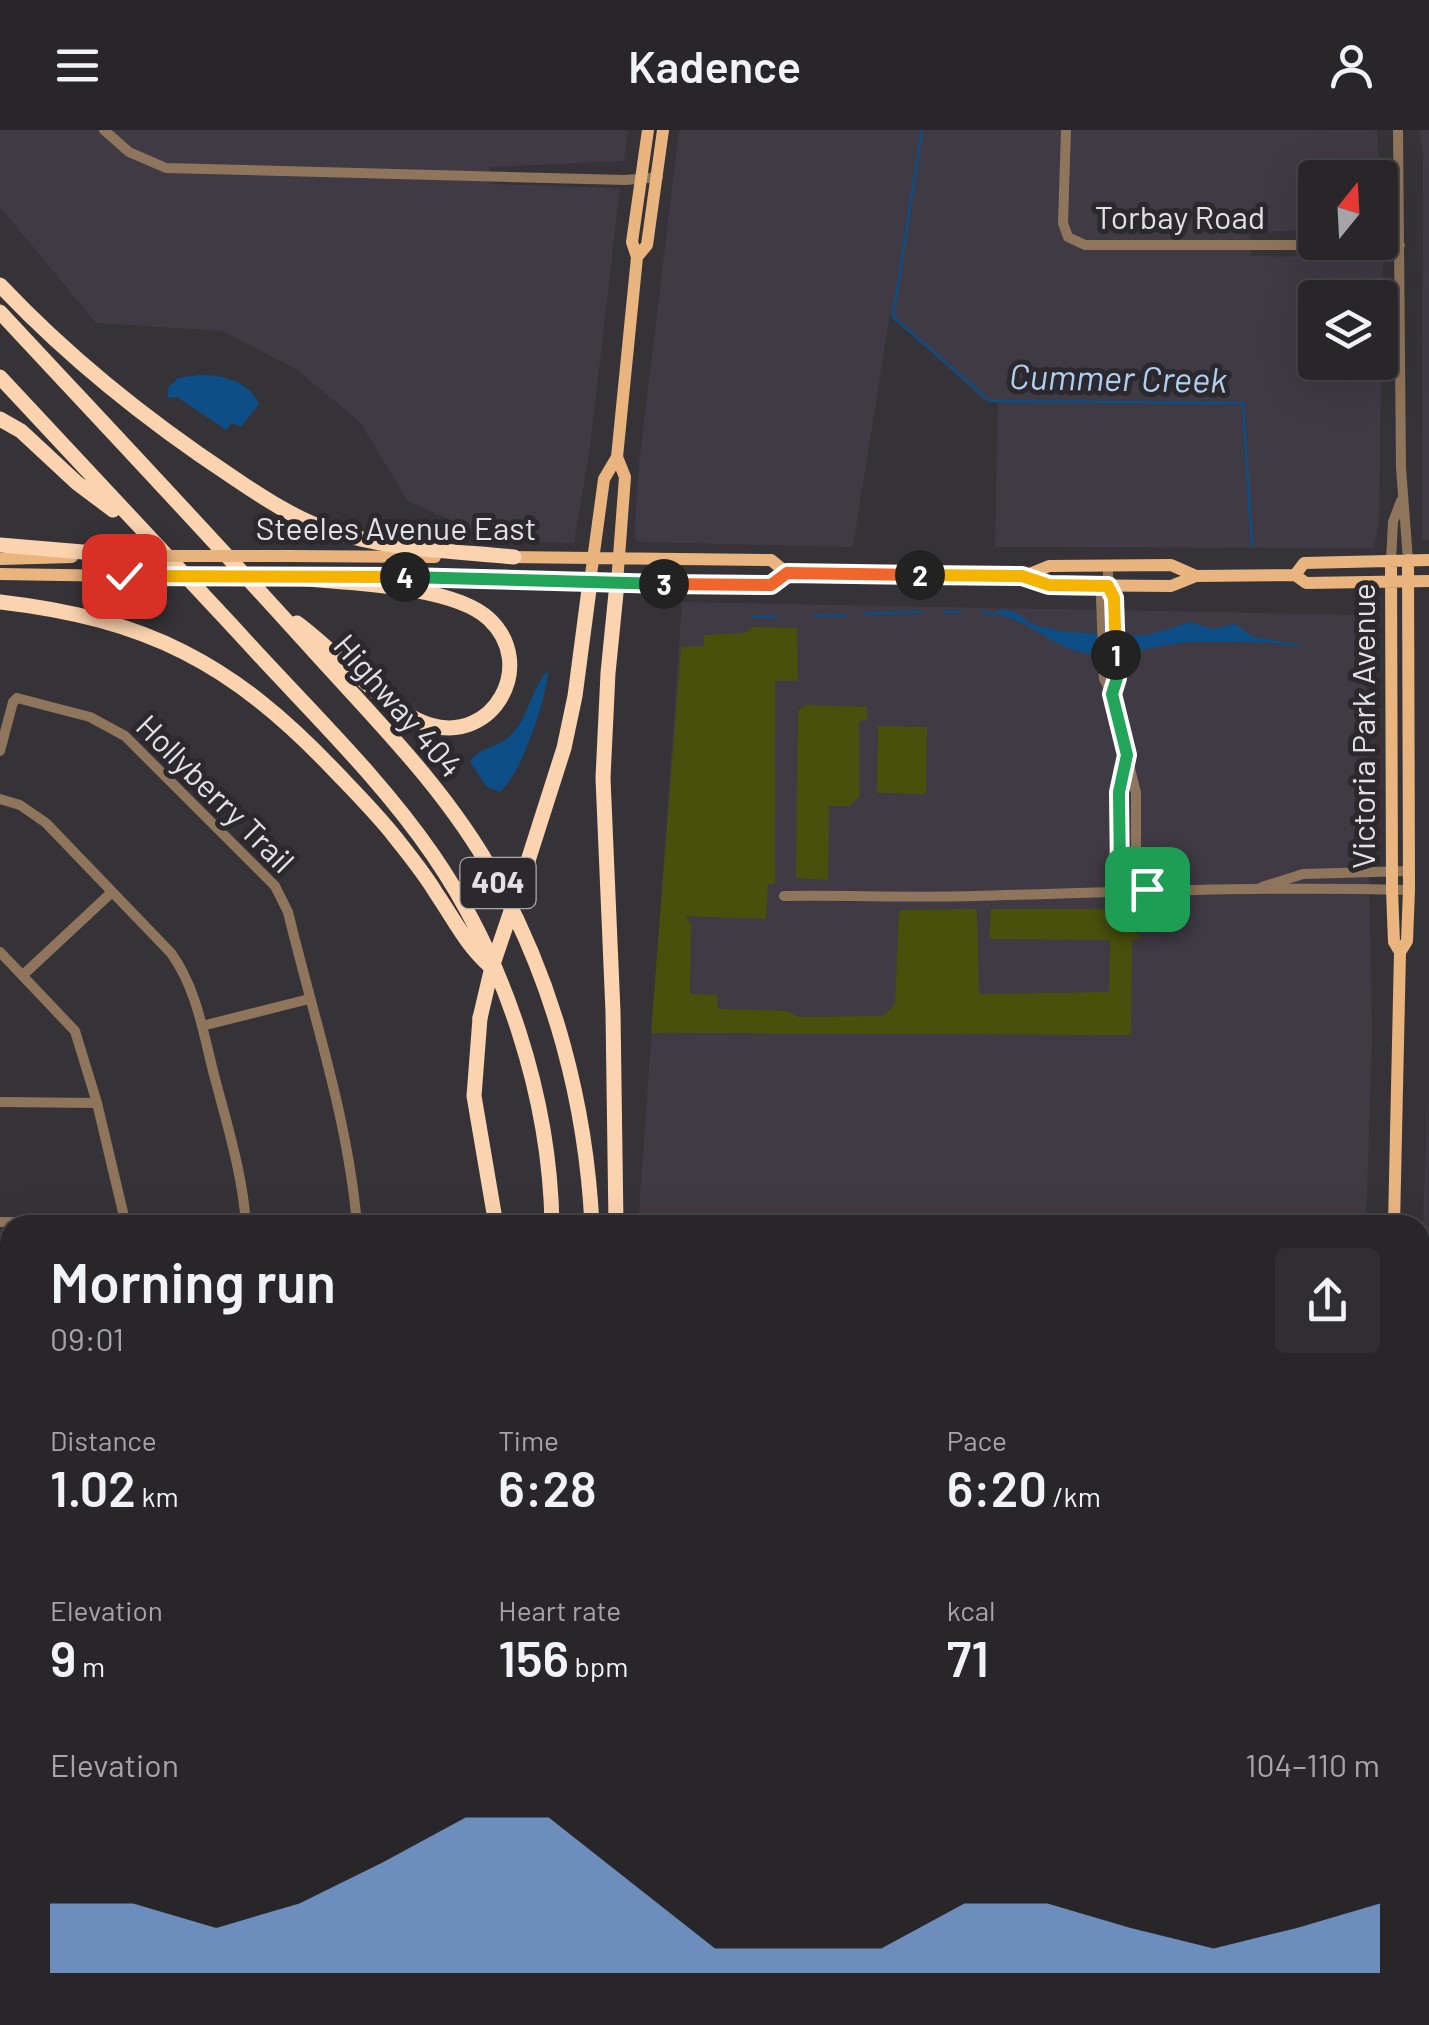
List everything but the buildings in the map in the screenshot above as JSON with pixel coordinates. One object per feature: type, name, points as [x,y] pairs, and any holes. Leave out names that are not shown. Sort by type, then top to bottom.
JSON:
[{"type":"highway","points":[[0,285],[75,357],[191,449],[294,514],[326,529],[370,541],[514,557]]},
{"type":"highway","name":"Highway 404","points":[[0,312],[405,751],[455,814],[494,875],[541,976],[564,1044],[579,1112],[591,1215]]},
{"type":"highway","name":"Highway 404","points":[[0,378],[393,802],[433,855],[468,911],[508,1005],[541,1120],[551,1215]]},
{"type":"highway","points":[[0,419],[22,431],[77,482],[148,536]]},
{"type":"highway","points":[[0,545],[130,556]]},
{"type":"highway","points":[[273,606],[321,640],[406,714],[430,725],[450,728],[473,722],[497,705],[509,686],[511,660],[500,634],[490,620],[474,609],[409,590],[296,578]]},
{"type":"highway","points":[[494,1215],[474,1096],[480,1018],[492,967],[564,748],[590,582]]},
{"type":"highway","points":[[616,1215],[603,778],[617,583]]},
{"type":"highway","points":[[0,602],[90,617],[154,638],[211,666],[262,700],[392,833],[435,890],[471,950],[494,970]]},
{"type":"main road","points":[[590,582],[604,478],[617,457],[637,258],[632,242],[648,130]]},
{"type":"main road","points":[[637,258],[648,245],[663,130]]},
{"type":"main road","points":[[617,457],[626,477],[617,583]]},
{"type":"main road","name":"Steeles Avenue East","points":[[0,558],[771,560],[787,573]]},
{"type":"main road","name":"Victoria Park Avenue","points":[[1394,1215],[1400,952],[1407,941],[1410,890],[1408,560]]},
{"type":"main road","name":"Steeles Avenue East","points":[[1296,576],[1304,563],[1429,560]]},
{"type":"main road","name":"Victoria Park Avenue","points":[[1391,561],[1392,890],[1394,942],[1400,952]]},
{"type":"main road","name":"Steeles Avenue East","points":[[1022,576],[1049,566],[1171,565],[1196,576]]},
{"type":"main road","name":"Steeles Avenue East","points":[[0,574],[771,585],[787,573],[1022,576],[1049,585],[1108,586],[1171,586],[1196,576],[1296,576],[1306,583],[1429,581]]},
{"type":"street","points":[[104,130],[129,152],[166,168],[658,177]]},
{"type":"street","name":"Torbay Road","points":[[1066,130],[1063,223],[1068,236],[1086,245],[1400,244]]},
{"type":"street","name":"Victoria Park Avenue","points":[[1398,130],[1402,500],[1408,522],[1408,560]]},
{"type":"street","name":"Victoria Park Avenue","points":[[1391,561],[1393,522],[1402,500]]},
{"type":"street","points":[[1108,566],[1108,586],[1114,598],[1117,678],[1112,694]]},
{"type":"street","points":[[1108,586],[1101,598],[1104,678],[1112,694],[1136,793],[1136,876],[1128,890]]},
{"type":"street","name":"Hollyberry Trail","points":[[0,751],[13,702],[23,697],[90,717],[125,736],[275,886],[286,907],[349,1154],[357,1215]]},
{"type":"street","points":[[1127,755],[1119,813],[1120,877],[1128,890]]},
{"type":"street","points":[[0,799],[18,804],[46,823],[152,932],[182,970],[196,1002],[228,1125],[244,1215]]},
{"type":"street","points":[[1247,892],[1303,874],[1409,872]]},
{"type":"street","points":[[784,896],[979,896],[1128,890],[1247,892],[1324,887],[1410,890]]},
{"type":"street","points":[[23,975],[111,893]]},
{"type":"street","points":[[0,952],[75,1031],[124,1215]]},
{"type":"street","points":[[202,1026],[309,999]]},
{"type":"street","points":[[0,1102],[96,1103]]},
{"type":"shaded area","points":[[0,130],[628,130],[624,161],[489,167],[490,184],[620,188],[590,448],[574,543],[497,541],[408,501],[360,422],[296,369],[222,331],[96,323],[0,207]]},
{"type":"shaded area","points":[[679,130],[1377,130],[1378,160],[1298,160],[1298,230],[1249,233],[1251,256],[1383,260],[1383,280],[1298,280],[1298,380],[1381,380],[1379,521],[1374,548],[995,547],[998,400],[984,400],[890,314],[853,547],[638,542],[634,536]]},
{"type":"shaded area","points":[[1419,130],[1429,130],[1429,540],[1422,541],[1423,153]]},
{"type":"shaded area","points":[[682,602],[1365,615],[1372,1038],[1366,1215],[639,1215]]},
{"type":"shaded area","points":[[1428,1095],[1429,1215],[1423,1215]]},
{"type":"green space","points":[[753,627],[797,628],[798,681],[775,681],[775,884],[768,884],[766,919],[685,916],[691,923],[690,994],[717,995],[718,1009],[788,1011],[798,1017],[883,1016],[895,1004],[899,910],[977,909],[979,994],[1109,992],[1110,940],[989,939],[991,909],[1120,909],[1124,926],[1140,936],[1132,940],[1131,1035],[651,1033],[681,647],[704,646],[704,635],[745,633]]},
{"type":"green space","points":[[805,705],[867,707],[867,720],[859,721],[859,797],[850,806],[829,806],[828,880],[796,878],[798,711]]},
{"type":"green space","points":[[878,726],[927,727],[926,794],[877,793]]},
{"type":"water","points":[[197,375],[233,380],[248,389],[259,404],[241,427],[232,423],[226,430],[177,397],[168,398],[168,388],[178,378]]},
{"type":"water","points":[[1001,610],[1015,612],[1032,624],[1057,631],[1126,636],[1148,635],[1190,622],[1213,629],[1235,624],[1253,637],[1303,645],[1197,642],[1100,655],[1068,648],[1013,619],[993,614]]},
{"type":"water","points":[[548,670],[538,716],[516,771],[499,792],[486,786],[470,762],[511,735]]},
{"type":"waterway","name":"Cummer Creek","points":[[922,130],[893,317],[990,401],[1243,403],[1252,546]]},
{"type":"waterway","points":[[866,614],[921,612]]},
{"type":"waterway","points":[[945,612],[960,612]]},
{"type":"waterway","points":[[983,612],[993,614]]},
{"type":"waterway","points":[[815,615],[846,616]]},
{"type":"waterway","points":[[754,617],[776,617]]},
{"type":"route","points":[[124,576],[513,578],[771,585],[787,573],[1022,576],[1049,585],[1108,586],[1114,598],[1117,678],[1112,694],[1127,755],[1119,792],[1120,877],[1128,890],[1147,889]]}]
